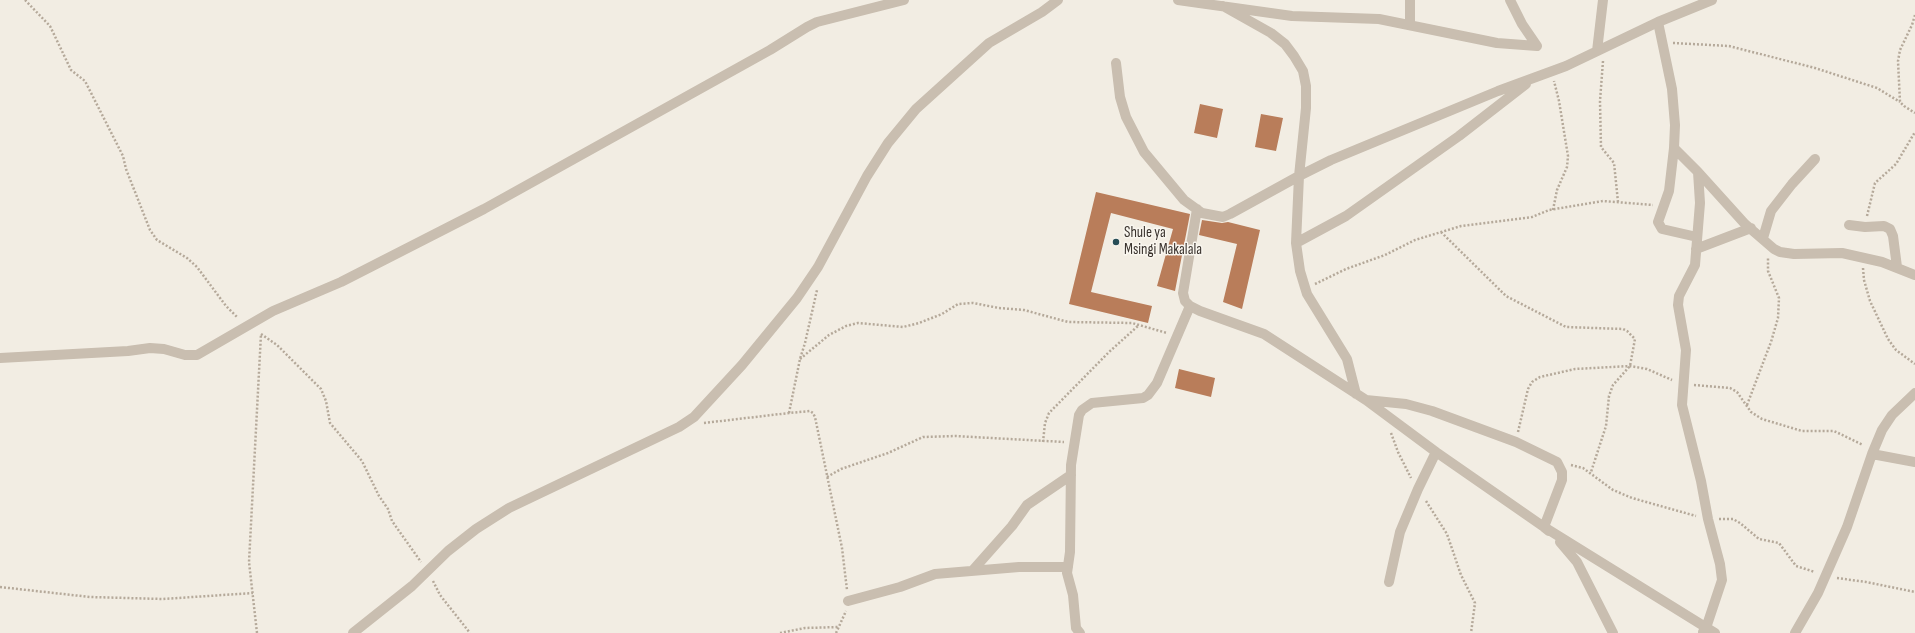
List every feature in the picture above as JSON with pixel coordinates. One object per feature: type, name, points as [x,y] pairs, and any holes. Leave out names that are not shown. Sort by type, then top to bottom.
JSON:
[{"type":"street","points":[[0,358],[128,351],[150,348],[164,349],[185,355],[197,356],[262,318],[347,278],[484,209],[770,50],[807,27],[817,22],[904,0]]},
{"type":"street","points":[[354,633],[412,586],[448,551],[476,529],[509,508],[679,427],[694,417],[742,365],[797,298],[818,267],[867,176],[888,143],[916,109],[989,43],[1042,12],[1058,0]]},
{"type":"street","points":[[1178,0],[1292,16],[1378,19],[1497,43],[1538,46],[1522,24],[1510,0]]},
{"type":"street","points":[[1410,0],[1410,25]]},
{"type":"street","points":[[1600,49],[1603,0]]},
{"type":"street","points":[[1116,63],[1120,97],[1126,117],[1144,152],[1184,200],[1202,212],[1223,217],[1298,176],[1397,131],[1566,66],[1658,22],[1712,0]]},
{"type":"street","points":[[1223,6],[1271,33],[1285,44],[1303,71],[1306,86],[1306,108],[1298,176],[1296,243],[1300,270],[1305,288],[1314,307],[1347,359],[1356,394]]},
{"type":"street","points":[[1658,22],[1672,89],[1674,148],[1669,191],[1658,222],[1662,229],[1697,237]]},
{"type":"street","points":[[1296,243],[1346,216],[1459,136],[1535,77]]},
{"type":"street","points":[[1674,148],[1751,228],[1780,252],[1794,254],[1842,253],[1882,262],[1915,275]]},
{"type":"street","points":[[1763,238],[1771,211],[1792,184],[1815,159]]},
{"type":"street","points":[[1197,209],[1182,293],[1185,301],[1190,306],[1200,312],[1264,334],[1366,400],[1436,452],[1544,527],[1708,631],[1722,580],[1720,564],[1682,406],[1686,350],[1678,305],[1680,296],[1695,265],[1700,202],[1698,172]]},
{"type":"street","points":[[1848,225],[1865,227],[1884,226],[1890,228],[1893,236],[1897,267]]},
{"type":"street","points":[[1696,249],[1751,228]]},
{"type":"street","points":[[1080,633],[1076,628],[1073,595],[1067,572],[1070,552],[1071,476],[1080,415],[1086,406],[1097,401],[1138,398],[1148,395],[1158,383],[1190,306]]},
{"type":"street","points":[[1795,633],[1818,593],[1852,515],[1872,452],[1882,430],[1892,415],[1915,393]]},
{"type":"street","points":[[1366,400],[1406,404],[1432,411],[1516,442],[1557,462],[1562,472],[1562,480],[1544,527]]},
{"type":"street","points":[[1388,582],[1400,532],[1418,489],[1436,452]]},
{"type":"street","points":[[1872,452],[1915,462]]},
{"type":"street","points":[[973,570],[1012,526],[1026,505],[1071,476]]},
{"type":"street","points":[[1544,527],[1573,556],[1613,633]]},
{"type":"street","points":[[848,601],[900,587],[935,574],[1019,567],[1068,567]]},
{"type":"path","points":[[25,0],[50,26],[71,70],[85,81],[123,156],[126,170],[150,230],[157,240],[187,258],[197,267],[226,306],[248,326]]},
{"type":"path","points":[[1900,102],[1899,55],[1915,15]]},
{"type":"path","points":[[1663,43],[1729,46],[1848,77],[1877,88],[1915,113]]},
{"type":"path","points":[[1600,49],[1603,76],[1600,101],[1601,147],[1614,164],[1618,202]]},
{"type":"path","points":[[1551,71],[1559,101],[1568,156],[1567,167],[1557,190],[1553,210]]},
{"type":"path","points":[[1865,227],[1875,183],[1896,164],[1915,132]]},
{"type":"path","points":[[1305,288],[1346,269],[1385,255],[1415,240],[1440,232],[1487,222],[1532,217],[1553,210],[1603,201],[1664,207]]},
{"type":"path","points":[[1440,232],[1506,296],[1542,314],[1556,324],[1566,327],[1627,331],[1635,339],[1630,366],[1613,385],[1609,396],[1606,426],[1591,472]]},
{"type":"path","points":[[1747,406],[1771,342],[1778,318],[1779,298],[1768,272],[1767,263],[1771,246]]},
{"type":"path","points":[[1862,258],[1864,280],[1870,301],[1885,332],[1896,350],[1915,364]]},
{"type":"path","points":[[789,413],[800,359],[819,283]]},
{"type":"path","points":[[800,359],[829,335],[846,326],[858,323],[903,327],[919,323],[942,314],[958,304],[973,303],[998,308],[1024,310],[1068,322],[1132,323],[1177,336]]},
{"type":"path","points":[[256,633],[250,562],[262,318]]},
{"type":"path","points":[[1043,442],[1045,423],[1049,413],[1109,352],[1140,325]]},
{"type":"path","points":[[261,334],[277,345],[321,389],[326,401],[330,423],[362,461],[379,496],[388,508],[392,521],[428,570],[440,595],[470,633]]},
{"type":"path","points":[[1516,442],[1528,390],[1532,382],[1540,377],[1575,369],[1630,366],[1647,370],[1683,384],[1730,388],[1737,392],[1751,412],[1762,419],[1802,430],[1834,431],[1872,452]]},
{"type":"path","points":[[703,423],[810,411],[813,413],[842,548],[848,601],[847,608],[836,633]]},
{"type":"path","points":[[1385,414],[1398,452],[1418,489],[1447,534],[1461,575],[1474,598],[1475,603],[1471,633]]},
{"type":"path","points":[[827,477],[841,469],[888,453],[924,437],[955,436],[1075,443]]},
{"type":"path","points":[[1557,462],[1583,468],[1591,472],[1601,482],[1613,490],[1632,498],[1708,519],[1733,519],[1759,539],[1782,545],[1796,566],[1825,576],[1866,582],[1915,592]]},
{"type":"path","points":[[0,587],[90,597],[163,599],[253,593]]},
{"type":"path","points":[[780,633],[805,628],[839,627]]},
{"type":"building","points":[[1200,104],[1223,109],[1217,138],[1194,133]]},
{"type":"building","points":[[1261,114],[1283,118],[1276,151],[1255,147]]},
{"type":"building","points":[[1096,192],[1190,214],[1175,291],[1157,286],[1173,229],[1111,213],[1091,292],[1152,306],[1148,323],[1069,304]]},
{"type":"building","points":[[1202,220],[1222,223],[1228,222],[1260,230],[1242,309],[1223,302],[1237,244],[1199,235]]},
{"type":"building","points":[[1179,369],[1215,378],[1211,397],[1175,388]]},
{"type":"place","name":"Shule ya Msingi Makalala","points":[[1116,242]]}]
